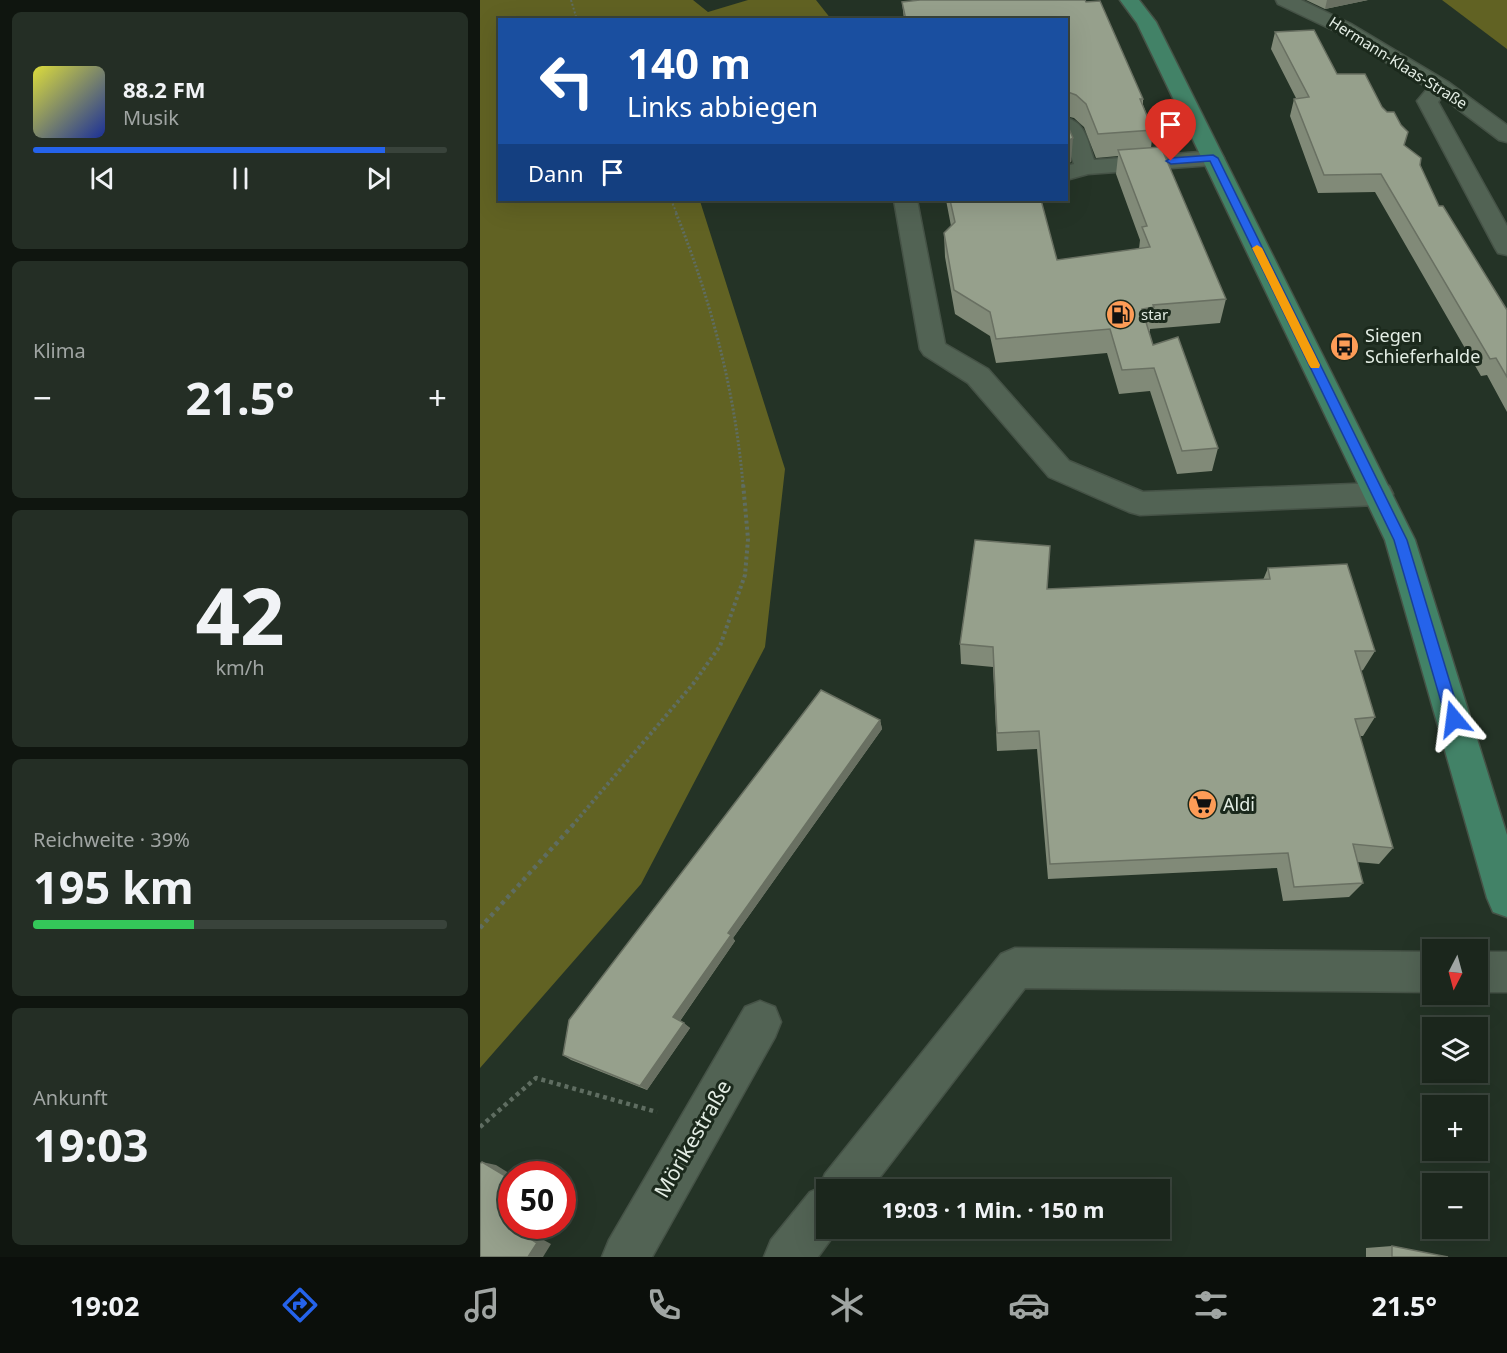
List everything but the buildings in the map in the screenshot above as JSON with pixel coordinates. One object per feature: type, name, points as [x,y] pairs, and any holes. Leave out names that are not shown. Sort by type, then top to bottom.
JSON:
[{"type":"main road","points":[[1129,0],[1146,22],[1400,540],[1507,898]]},
{"type":"street","name":"Hermann-Klaas-Straße","points":[[1285,0],[1321,15],[1363,38],[1441,86],[1507,135]]},
{"type":"street","points":[[1441,86],[1427,100],[1507,248]]},
{"type":"street","points":[[1068,125],[1072,128],[1076,170],[1213,158]]},
{"type":"street","points":[[905,201],[933,349],[978,376],[1059,469],[1140,504],[1378,494]]},
{"type":"street","points":[[850,1179],[1015,968],[1422,972]]},
{"type":"street","points":[[1488,972],[1507,972]]},
{"type":"street","name":"Mörikestraße","points":[[626,1257],[760,1022]]},
{"type":"street","points":[[788,1257],[816,1221]]},
{"type":"path","points":[[572,0],[576,18]]},
{"type":"path","points":[[480,928],[693,684],[720,646],[745,575],[748,539],[741,459],[721,348],[695,260],[671,201]]},
{"type":"path","points":[[480,1127],[536,1078],[701,1125]]},
{"type":"shaded area","points":[[480,0],[693,0],[708,12],[748,0],[816,0],[830,18],[498,18],[498,201],[700,201],[785,469],[765,647],[641,884],[480,1068]]},
{"type":"shaded area","points":[[1442,0],[1507,0],[1507,49]]},
{"type":"slow traffic","points":[[1257,248],[1315,365]]},
{"type":"place","name":"star","points":[[1120,315]]},
{"type":"place","name":"Siegen Schieferhalde","points":[[1344,346]]},
{"type":"place","name":"Aldi","points":[[1202,805]]},
{"type":"route","points":[[1171,161],[1213,158],[1400,540],[1454,719]]}]
